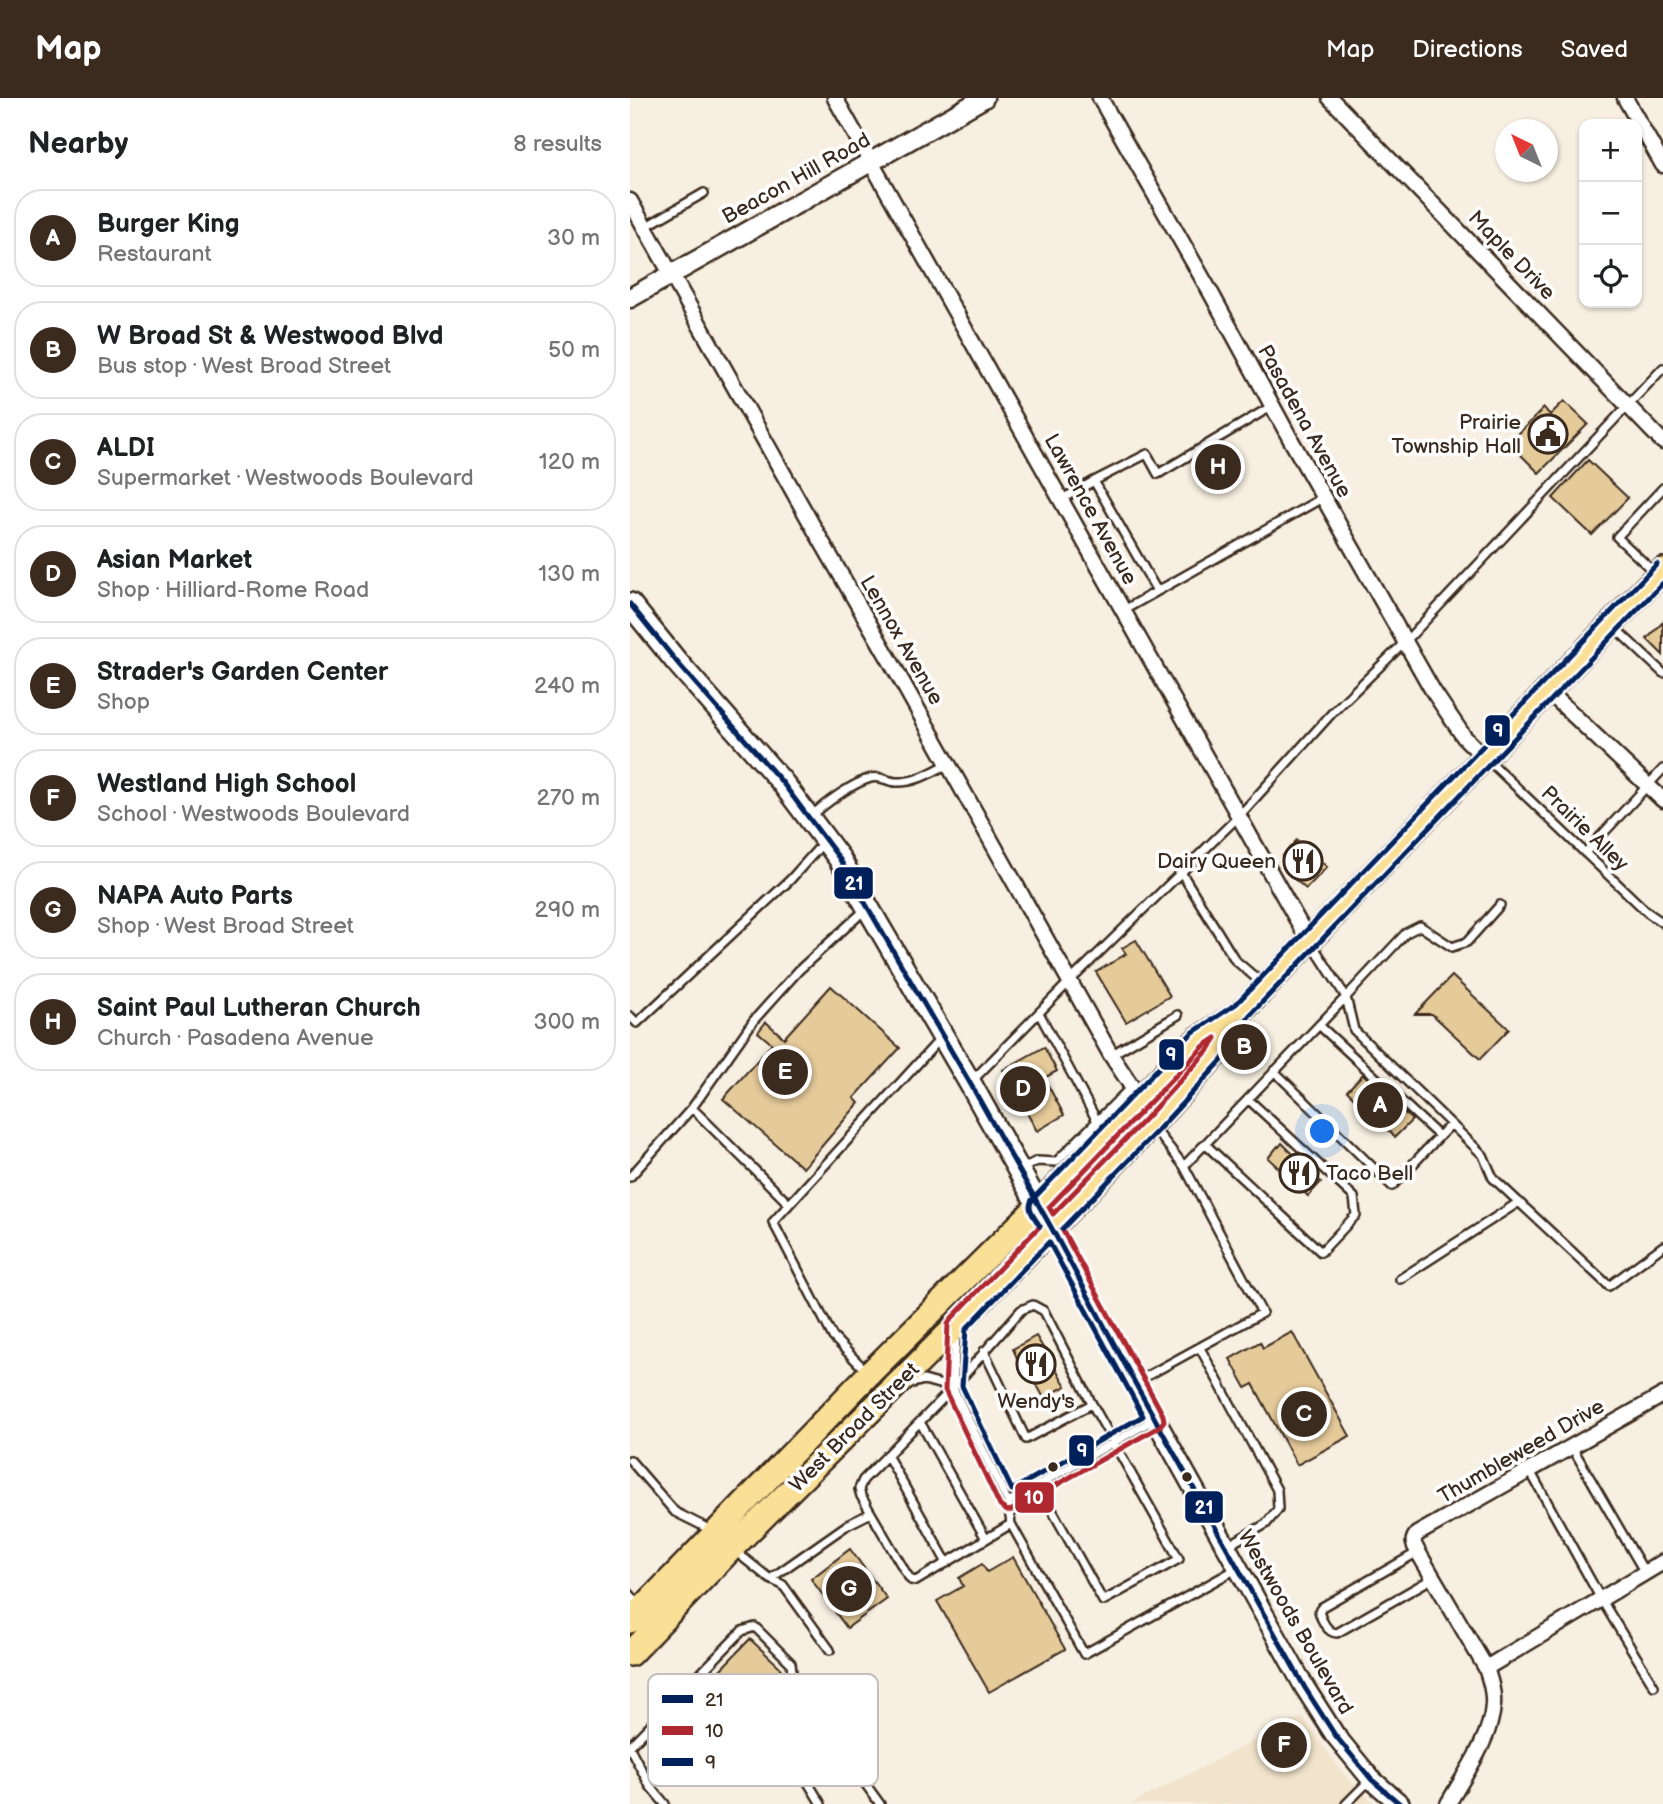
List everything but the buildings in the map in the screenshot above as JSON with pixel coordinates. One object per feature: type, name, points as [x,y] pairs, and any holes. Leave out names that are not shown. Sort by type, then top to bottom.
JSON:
[{"type":"main road","name":"West Broad Street","points":[[634,1608],[723,1540],[892,1389],[957,1325],[1152,1125],[1217,1054],[1242,1011],[1265,986],[1660,573]]},
{"type":"main road","points":[[630,604],[782,782],[839,858],[1051,1227]]},
{"type":"main road","name":"West Broad Street","points":[[631,1655],[723,1540],[869,1374],[1038,1206],[1136,1093],[1198,1039],[1242,1011]]},
{"type":"street","name":"Lawrence Avenue","points":[[835,98],[1309,941]]},
{"type":"street","name":"Beacon Hill Road","points":[[630,298],[984,98]]},
{"type":"street","name":"Pasadena Avenue","points":[[1100,98],[1433,691],[1464,737],[1484,757]]},
{"type":"street","name":"Maple Drive","points":[[1330,98],[1663,442]]},
{"type":"street","points":[[1625,98],[1663,165]]},
{"type":"street","name":"Lennox Avenue","points":[[630,201],[1111,1055],[1136,1093]]},
{"type":"street","points":[[1548,690],[1663,800]]},
{"type":"street","name":"Westwoods Boulevard","points":[[1051,1227],[1306,1688],[1335,1735],[1371,1779],[1400,1804]]},
{"type":"street","name":"Thumbleweed Drive","points":[[1418,1552],[1413,1544],[1416,1534],[1663,1395]]},
{"type":"street","points":[[1418,1552],[1486,1668],[1491,1684],[1493,1704],[1489,1728],[1448,1804]]},
{"type":"street","points":[[1486,1668],[1663,1562]]},
{"type":"lane","points":[[645,227],[704,193]]},
{"type":"lane","points":[[970,1083],[1240,815],[1333,712],[1406,641],[1663,368]]},
{"type":"lane","points":[[1062,499],[1147,454],[1158,474],[1272,407]]},
{"type":"lane","points":[[1094,481],[1157,592]]},
{"type":"lane","points":[[1660,573],[1617,537],[1663,488]]},
{"type":"lane","points":[[1124,610],[1324,497]]},
{"type":"lane","points":[[1611,624],[1663,673]]},
{"type":"lane","name":"Prairie Alley","points":[[1484,757],[1647,912],[1663,923]]},
{"type":"lane","points":[[809,818],[836,796],[870,778],[881,777],[893,782],[903,782],[948,764]]},
{"type":"lane","points":[[1585,853],[1663,769]]},
{"type":"lane","points":[[630,1029],[790,880],[826,841]]},
{"type":"lane","points":[[1181,872],[1235,960],[1265,986]]},
{"type":"lane","points":[[1184,1166],[1406,933],[1420,926],[1452,947],[1467,942],[1500,905]]},
{"type":"lane","points":[[630,1177],[692,1108],[754,1020],[799,970],[867,907]]},
{"type":"lane","points":[[1309,941],[1346,997],[1354,1030],[1483,1155],[1493,1178],[1609,1286],[1663,1246]]},
{"type":"lane","points":[[1039,1013],[1097,1121]]},
{"type":"lane","points":[[630,1016],[637,1023]]},
{"type":"lane","points":[[1111,1055],[1178,1016]]},
{"type":"lane","points":[[1319,1025],[1439,1136]]},
{"type":"lane","points":[[869,1374],[833,1337],[774,1222],[943,1037]]},
{"type":"lane","points":[[1274,1071],[1392,1186],[1451,1124]]},
{"type":"lane","points":[[1019,1171],[1037,1161],[1056,1162],[1097,1121],[1136,1093]]},
{"type":"lane","points":[[1205,1144],[1321,1252],[1356,1215],[1354,1197],[1248,1099]]},
{"type":"lane","points":[[692,1108],[789,1204]]},
{"type":"lane","points":[[1135,1383],[1262,1313],[1184,1166],[1152,1125]]},
{"type":"lane","points":[[1400,1279],[1519,1202]]},
{"type":"lane","points":[[1011,1524],[916,1581],[911,1580],[859,1489],[863,1480],[953,1388],[1021,1310],[1033,1305],[1044,1311],[1179,1559],[1103,1601],[1038,1485]]},
{"type":"lane","points":[[957,1325],[953,1388],[1008,1502],[1011,1524],[1084,1654],[1238,1568]]},
{"type":"lane","points":[[1200,1348],[1277,1490],[1278,1509],[1266,1524],[1227,1546]]},
{"type":"lane","points":[[984,1351],[1026,1439],[1093,1404]]},
{"type":"lane","points":[[892,1389],[924,1380],[953,1388]]},
{"type":"lane","points":[[1008,1502],[1156,1419]]},
{"type":"lane","points":[[920,1422],[986,1539]]},
{"type":"lane","points":[[1572,1446],[1645,1573]]},
{"type":"lane","points":[[887,1455],[947,1563]]},
{"type":"lane","points":[[630,1460],[675,1512],[723,1540],[770,1579],[783,1585],[830,1650]]},
{"type":"lane","points":[[1530,1470],[1601,1599],[1654,1686]]},
{"type":"lane","points":[[770,1579],[847,1525],[871,1513]]},
{"type":"lane","points":[[1418,1552],[1322,1607],[1320,1615],[1329,1631],[1337,1633],[1433,1578]]},
{"type":"lane","points":[[700,1674],[741,1631],[755,1627],[791,1663],[792,1674]]},
{"type":"lane","points":[[648,1728],[630,1747],[633,1760],[648,1783]]},
{"type":"lane","points":[[1346,1804],[1371,1779]]},
{"type":"lane","points":[[650,1786],[665,1804]]},
{"type":"lane","points":[[810,1786],[821,1804]]},
{"type":"lane","points":[[867,1786],[880,1804]]},
{"type":"shaded area","points":[[1302,1716],[1344,1774],[1375,1804],[1131,1804]]},
{"type":"transit line","name":"9","points":[[1040,1226],[1031,1210],[1032,1200],[1192,1033],[1236,1004],[1657,564]]},
{"type":"transit line","name":"9","points":[[1062,1229],[1223,1059],[1249,1016],[1663,583]]},
{"type":"transit line","name":"21","points":[[630,604],[782,782],[839,858],[1051,1227],[1305,1688],[1335,1735],[1371,1779],[1400,1804]]},
{"type":"transit line","name":"10","points":[[1216,1038],[1145,1119],[1053,1214],[1049,1207],[1204,1046],[1216,1038]]},
{"type":"transit line","name":"10","points":[[1040,1226],[948,1324],[945,1390],[1000,1506],[1007,1511],[1159,1427],[1164,1421],[1062,1229]]},
{"type":"transit line","name":"9","points":[[1049,1242],[1143,1416],[1012,1490],[962,1386],[966,1329],[1049,1242]]},
{"type":"place","name":"Prairie Township Hall","points":[[1548,434]]},
{"type":"place","name":"Saint Paul Lutheran Church","points":[[1218,467]]},
{"type":"place","name":"Dairy Queen","points":[[1303,861]]},
{"type":"place","name":"W Broad St & Westwood Blvd","points":[[1244,1047]]},
{"type":"place","name":"Strader's Garden Center","points":[[785,1072]]},
{"type":"place","name":"Asian Market","points":[[1023,1089]]},
{"type":"place","name":"Burger King","points":[[1380,1105]]},
{"type":"place","name":"Taco Bell","points":[[1299,1173]]},
{"type":"place","name":"Wendy's","points":[[1036,1364]]},
{"type":"place","name":"ALDI","points":[[1304,1414]]},
{"type":"place","name":"NAPA Auto Parts","points":[[849,1589]]},
{"type":"place","name":"Westland High School","points":[[1284,1745]]}]
